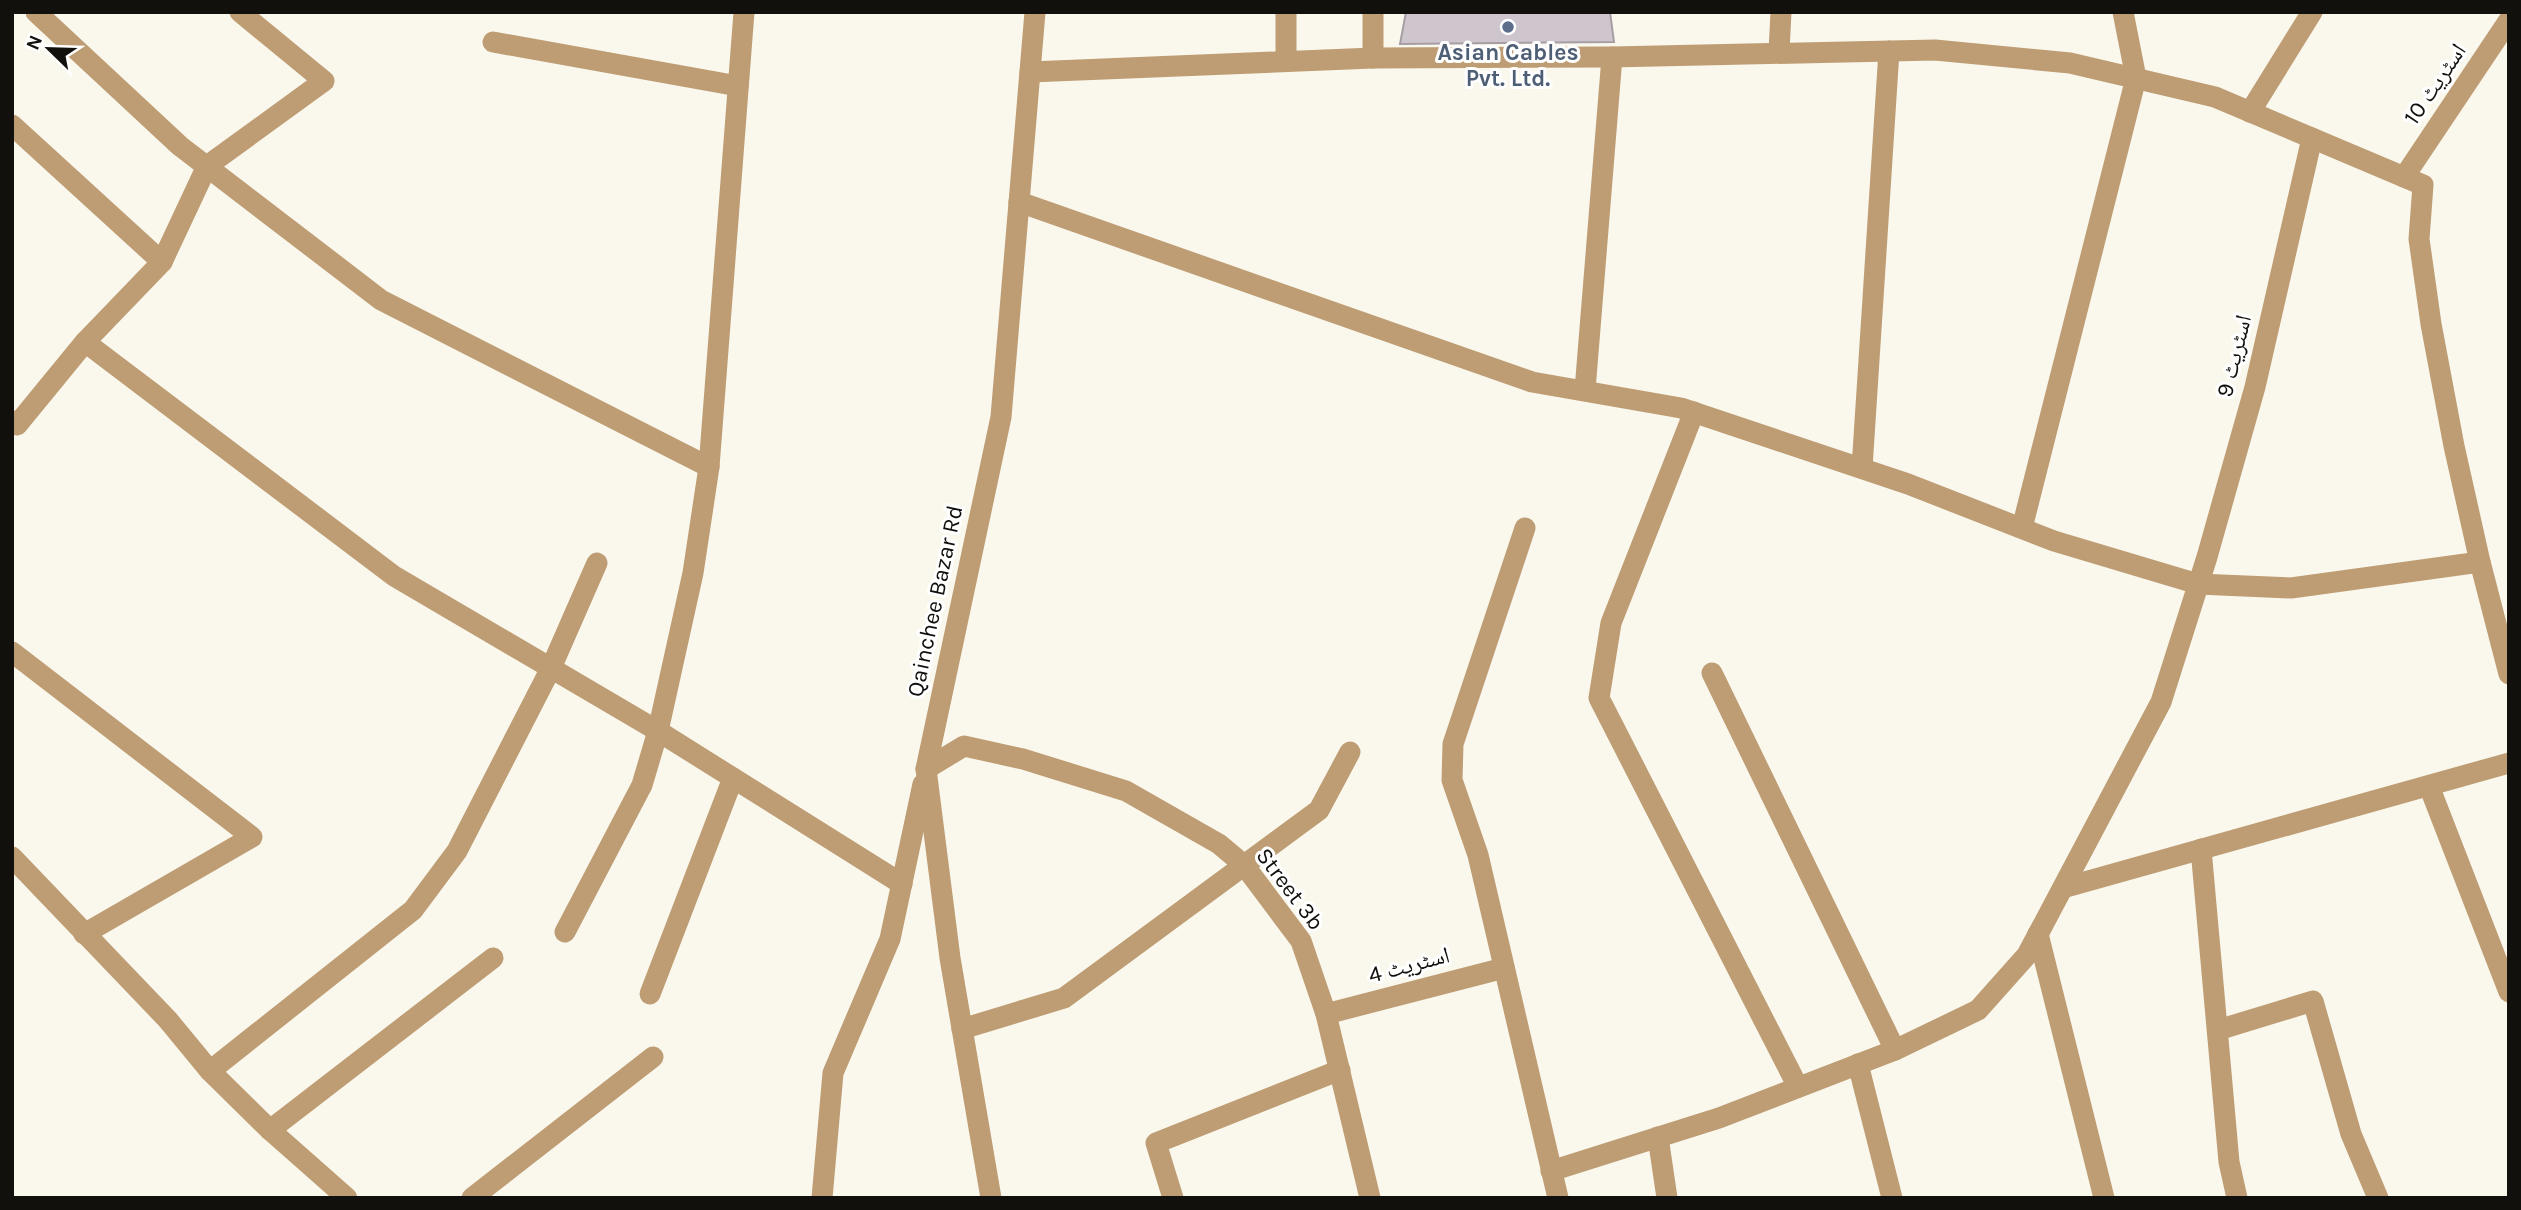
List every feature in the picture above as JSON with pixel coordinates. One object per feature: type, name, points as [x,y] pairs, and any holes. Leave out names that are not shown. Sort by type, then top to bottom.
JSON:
[{"type":"street","points":[[36,12],[180,146],[381,300],[709,467]]},
{"type":"street","points":[[12,421],[17,425],[85,342],[162,262],[207,166],[324,81],[240,12]]},
{"type":"street","points":[[565,932],[642,785],[658,731],[693,573],[709,467],[744,12]]},
{"type":"street","name":"Qainchee Bazar Rd","points":[[991,1198],[950,958],[926,769],[1001,417],[1035,12]]},
{"type":"street","points":[[1286,12],[1286,61]]},
{"type":"street","points":[[1373,12],[1373,58]]},
{"type":"street","points":[[1779,52],[1781,12]]},
{"type":"street","points":[[2022,528],[2136,78],[2123,12]]},
{"type":"street","points":[[2250,111],[2303,16]]},
{"type":"street","name":"اسٹریٹ 10","points":[[2404,177],[2509,20]]},
{"type":"street","points":[[494,42],[738,86]]},
{"type":"street","points":[[1030,72],[1373,58],[1612,57],[1935,50],[2070,63],[2216,97],[2423,185],[2419,239],[2431,324],[2454,446],[2509,674]]},
{"type":"street","points":[[1862,468],[1889,51]]},
{"type":"street","points":[[1584,390],[1612,57]]},
{"type":"street","points":[[12,125],[162,262]]},
{"type":"street","name":"اسٹریٹ 9","points":[[1551,1171],[1719,1118],[1895,1050],[1978,1010],[2027,955],[2161,702],[2255,387],[2312,138]]},
{"type":"street","points":[[1019,202],[1532,382],[1693,412],[1862,468],[2053,541],[2198,584],[2291,587],[2480,562]]},
{"type":"street","points":[[85,342],[394,576],[658,731],[902,884]]},
{"type":"street","points":[[1693,412],[1611,623],[1599,698],[1798,1087]]},
{"type":"street","points":[[1525,528],[1453,744],[1452,780],[1478,855],[1558,1198]]},
{"type":"street","points":[[211,1071],[414,910],[457,851],[551,668],[597,563]]},
{"type":"street","points":[[12,652],[252,838],[84,934]]},
{"type":"street","points":[[1712,673],[1895,1050]]},
{"type":"street","name":"Street 3b","points":[[926,769],[964,746],[1023,759],[1126,791],[1219,845],[1244,865],[1301,942],[1326,1014],[1370,1198]]},
{"type":"street","points":[[962,1029],[1064,998],[1319,810],[1350,752]]},
{"type":"street","points":[[2063,888],[2509,763]]},
{"type":"street","points":[[821,1198],[833,1073],[890,939],[926,769]]},
{"type":"street","points":[[650,994],[733,778]]},
{"type":"street","points":[[2429,786],[2509,992]]},
{"type":"street","points":[[2201,849],[2230,1162],[2237,1198]]},
{"type":"street","points":[[12,858],[168,1020],[211,1071],[270,1130],[347,1198]]},
{"type":"street","points":[[2038,934],[2104,1198]]},
{"type":"street","points":[[270,1130],[493,958]]},
{"type":"street","name":"اسٹریٹ 4","points":[[1326,1014],[1504,968]]},
{"type":"street","points":[[2218,1030],[2313,1001],[2351,1134],[2378,1198]]},
{"type":"street","points":[[472,1198],[653,1057]]},
{"type":"street","points":[[1858,1064],[1892,1198]]},
{"type":"street","points":[[1172,1198],[1156,1143],[1340,1070]]},
{"type":"street","points":[[1658,1137],[1667,1198]]},
{"type":"building","name":"Asian Cables Pvt. Ltd.","points":[[1406,12],[1610,12],[1614,42],[1400,44]]},
{"type":"place","name":"Asian Cables Pvt. Ltd.","points":[[1508,27]]}]
